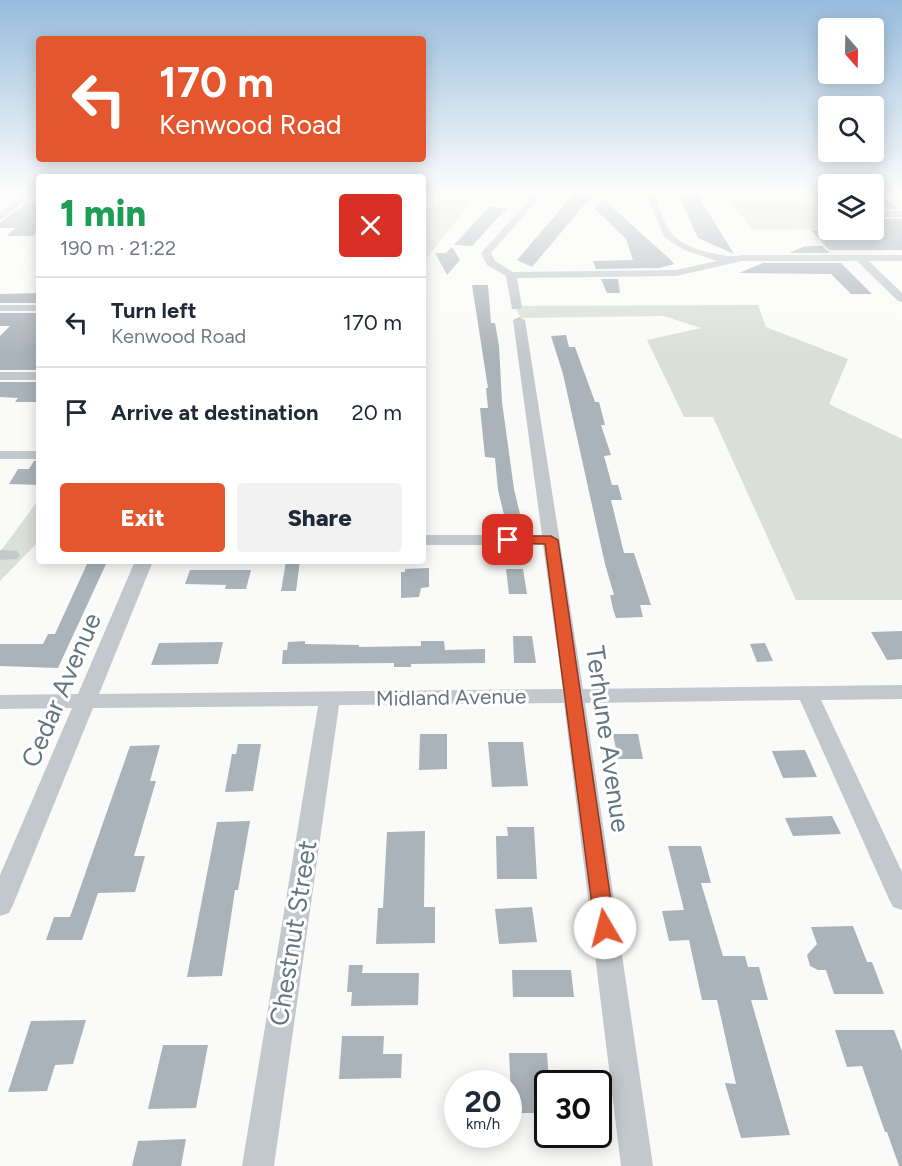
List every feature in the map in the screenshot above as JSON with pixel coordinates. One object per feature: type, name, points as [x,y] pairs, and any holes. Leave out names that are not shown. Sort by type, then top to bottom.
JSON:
[{"type":"street","points":[[493,245],[486,253],[491,263],[512,275],[669,273],[701,268],[726,260],[902,258]]},
{"type":"street","points":[[683,245],[726,260]]},
{"type":"street","points":[[861,259],[902,299]]},
{"type":"street","name":"Terhune Avenue","points":[[512,275],[574,696],[637,1166]]},
{"type":"street","points":[[0,308],[36,308]]},
{"type":"street","points":[[0,376],[36,376]]},
{"type":"street","points":[[0,455],[36,455]]},
{"type":"street","points":[[426,540],[551,540]]},
{"type":"street","name":"Cedar Avenue","points":[[0,905],[143,564]]},
{"type":"street","name":"Midland Avenue","points":[[0,702],[902,692]]},
{"type":"street","points":[[807,693],[902,899]]},
{"type":"street","name":"Chestnut Street","points":[[258,1166],[329,699]]},
{"type":"shaded area","points":[[426,245],[436,245],[426,258]]},
{"type":"shaded area","points":[[758,305],[766,327],[848,359],[829,404],[902,439],[902,600],[796,600],[713,417],[684,417],[647,340],[701,328],[664,316],[521,318],[514,306]]},
{"type":"shaded area","points":[[36,503],[36,544],[0,581],[0,552]]},
{"type":"building","points":[[529,245],[550,245],[532,267],[517,260]]},
{"type":"building","points":[[628,245],[655,245],[674,264],[659,268],[596,269],[593,261],[633,260]]},
{"type":"building","points":[[715,245],[729,245],[734,254]]},
{"type":"building","points":[[825,245],[902,245],[902,250],[829,250]]},
{"type":"building","points":[[805,246],[822,246],[830,253],[789,253]]},
{"type":"building","points":[[452,247],[460,260],[447,275],[435,253],[446,253]]},
{"type":"building","points":[[763,263],[841,263],[872,294],[851,294],[831,274],[739,273]]},
{"type":"building","points":[[601,279],[618,279],[620,293],[607,293]]},
{"type":"building","points":[[472,285],[488,285],[491,323],[495,323],[499,346],[502,402],[514,489],[522,522],[506,523],[498,490],[495,458],[485,457],[480,408],[488,408],[486,388],[488,388]]},
{"type":"building","points":[[36,293],[36,303],[0,303],[0,294]]},
{"type":"building","points":[[0,313],[36,313],[36,370],[0,370],[0,336],[10,326],[0,326]]},
{"type":"building","points":[[566,335],[569,347],[575,347],[595,402],[599,402],[605,425],[601,425],[611,455],[604,456],[612,485],[618,485],[622,500],[611,500],[624,553],[634,553],[651,605],[640,605],[643,617],[616,618],[613,609],[610,595],[614,595],[563,374],[551,336]]},
{"type":"building","points":[[0,382],[36,382],[36,402],[15,402],[18,398],[0,397]]},
{"type":"building","points":[[36,461],[36,485],[9,484],[18,469],[29,469]]},
{"type":"building","points":[[87,564],[106,564],[58,668],[0,666],[0,644],[43,644],[48,634],[55,634]]},
{"type":"building","points":[[286,564],[300,564],[296,591],[281,591]]},
{"type":"building","points":[[429,568],[429,587],[421,588],[419,597],[401,598],[401,572],[405,572],[405,569]]},
{"type":"building","points":[[506,569],[523,569],[527,594],[509,594]]},
{"type":"building","points":[[190,570],[251,570],[246,589],[225,589],[226,585],[185,584]]},
{"type":"building","points":[[902,631],[902,659],[887,660],[871,632]]},
{"type":"building","points":[[513,636],[532,636],[536,663],[514,663]]},
{"type":"building","points":[[305,641],[305,644],[359,645],[359,647],[421,646],[421,641],[444,641],[445,650],[485,649],[485,663],[411,664],[411,667],[394,667],[394,663],[282,664],[283,650],[287,650],[288,642]]},
{"type":"building","points":[[223,642],[218,664],[151,665],[159,643]]},
{"type":"building","points":[[765,643],[773,661],[757,662],[750,644]]},
{"type":"building","points":[[420,734],[447,734],[447,769],[419,770]]},
{"type":"building","points":[[613,734],[638,734],[643,759],[618,759]]},
{"type":"building","points":[[488,742],[523,742],[528,786],[492,787]]},
{"type":"building","points":[[238,744],[261,744],[253,791],[225,792],[232,754],[236,754]]},
{"type":"building","points":[[160,745],[150,781],[156,781],[134,856],[145,856],[135,892],[98,893],[82,940],[46,940],[54,917],[70,917],[130,746]]},
{"type":"building","points":[[805,750],[817,777],[783,778],[772,751]]},
{"type":"building","points":[[832,816],[841,834],[793,836],[785,818]]},
{"type":"building","points":[[250,821],[238,890],[235,890],[222,976],[187,977],[217,822]]},
{"type":"building","points":[[507,827],[534,827],[537,879],[497,879],[496,836],[508,836]]},
{"type":"building","points":[[425,831],[424,907],[435,907],[435,943],[376,944],[378,908],[383,908],[387,832]]},
{"type":"building","points":[[668,846],[701,846],[711,883],[701,883],[723,956],[745,956],[748,967],[759,967],[768,1000],[751,1000],[790,1135],[741,1138],[725,1083],[736,1084],[717,1000],[702,1000],[689,940],[669,941],[662,911],[684,910]]},
{"type":"building","points":[[532,907],[537,942],[499,944],[495,909]]},
{"type":"building","points":[[853,926],[867,962],[872,962],[884,994],[834,994],[826,970],[818,970],[810,966],[807,955],[817,944],[811,927]]},
{"type":"building","points":[[349,965],[363,965],[362,973],[419,973],[418,1005],[351,1006],[352,992],[347,992]]},
{"type":"building","points":[[512,970],[571,970],[574,997],[513,997]]},
{"type":"building","points":[[86,1020],[73,1064],[55,1065],[47,1091],[8,1092],[31,1021]]},
{"type":"building","points":[[835,1030],[894,1030],[902,1051],[902,1166],[899,1166],[887,1132],[885,1132],[862,1066],[847,1067]]},
{"type":"building","points":[[342,1036],[384,1036],[383,1054],[402,1054],[401,1078],[339,1079]]},
{"type":"building","points":[[163,1045],[208,1045],[196,1108],[148,1109]]},
{"type":"building","points":[[509,1053],[547,1053],[548,1070],[534,1070],[534,1113],[522,1113],[522,1070],[510,1070]]},
{"type":"building","points":[[186,1139],[181,1166],[132,1166],[138,1141]]},
{"type":"route","points":[[508,540],[551,540],[573,684],[605,928]]}]
